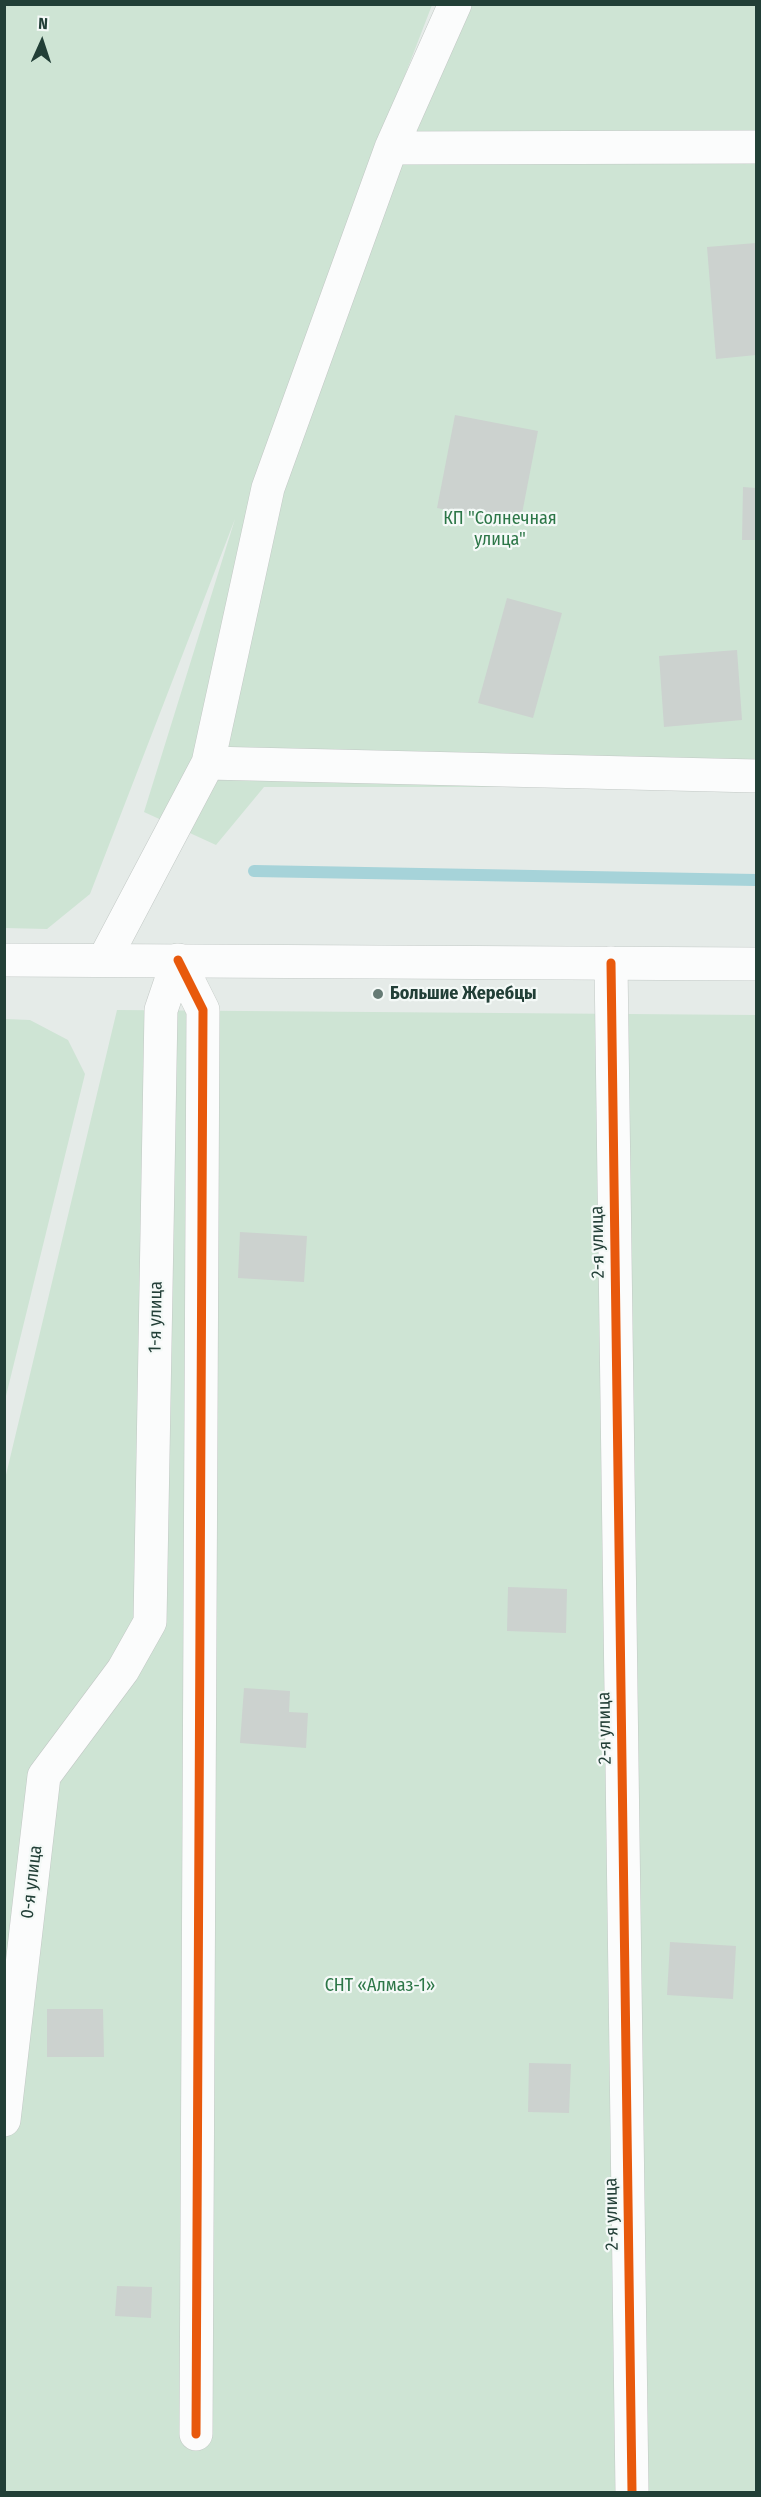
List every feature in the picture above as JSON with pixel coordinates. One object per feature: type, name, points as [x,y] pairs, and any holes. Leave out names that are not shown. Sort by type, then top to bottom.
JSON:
[{"type":"street","points":[[104,960],[208,763],[268,488],[391,148],[455,4]]},
{"type":"street","points":[[391,148],[756,147]]},
{"type":"street","points":[[208,763],[756,776]]},
{"type":"street","points":[[4,960],[756,964]]},
{"type":"street","points":[[178,960],[203,1010],[196,2434]]},
{"type":"street","name":"1-я улица","points":[[123,1670],[150,1622],[161,1010],[178,960]]},
{"type":"street","name":"2-я улица","points":[[610,963],[632,2493]]},
{"type":"street","name":"0-я улица","points":[[4,2120],[44,1776],[123,1670]]},
{"type":"green space","name":"КП \"Солнечная улица\"","points":[[5,5],[432,5],[350,218],[439,5],[756,5],[756,787],[264,787],[216,845],[144,812],[235,519],[90,894],[47,929],[5,928]]},
{"type":"green space","name":"СНТ «Алмаз-1»","points":[[117,1010],[756,1015],[756,2492],[5,2492],[5,1479]]},
{"type":"green space","points":[[5,1019],[30,1020],[68,1040],[85,1074],[5,1400]]},
{"type":"building","points":[[756,243],[756,355],[716,359],[707,247]]},
{"type":"building","points":[[455,415],[538,431],[520,524],[437,508]]},
{"type":"building","points":[[743,487],[756,488],[756,540],[742,540]]},
{"type":"building","points":[[507,598],[562,613],[533,718],[478,703]]},
{"type":"building","points":[[737,650],[742,720],[664,727],[659,656]]},
{"type":"building","points":[[240,1232],[307,1236],[304,1282],[238,1278]]},
{"type":"building","points":[[508,1587],[567,1589],[566,1633],[507,1631]]},
{"type":"building","points":[[244,1688],[290,1691],[289,1712],[308,1713],[306,1748],[240,1743]]},
{"type":"building","points":[[670,1942],[736,1946],[733,1999],[667,1995]]},
{"type":"building","points":[[47,2009],[103,2009],[104,2057],[47,2057]]},
{"type":"building","points":[[529,2063],[571,2064],[569,2113],[528,2112]]},
{"type":"building","points":[[117,2286],[152,2287],[151,2318],[115,2316]]},
{"type":"waterway","points":[[254,871],[756,880]]},
{"type":"cycle path","points":[[178,960],[203,1010],[196,2434]]},
{"type":"cycle path","points":[[611,963],[632,2492]]},
{"type":"place","name":"Большие Жеребцы","points":[[378,994]]}]
